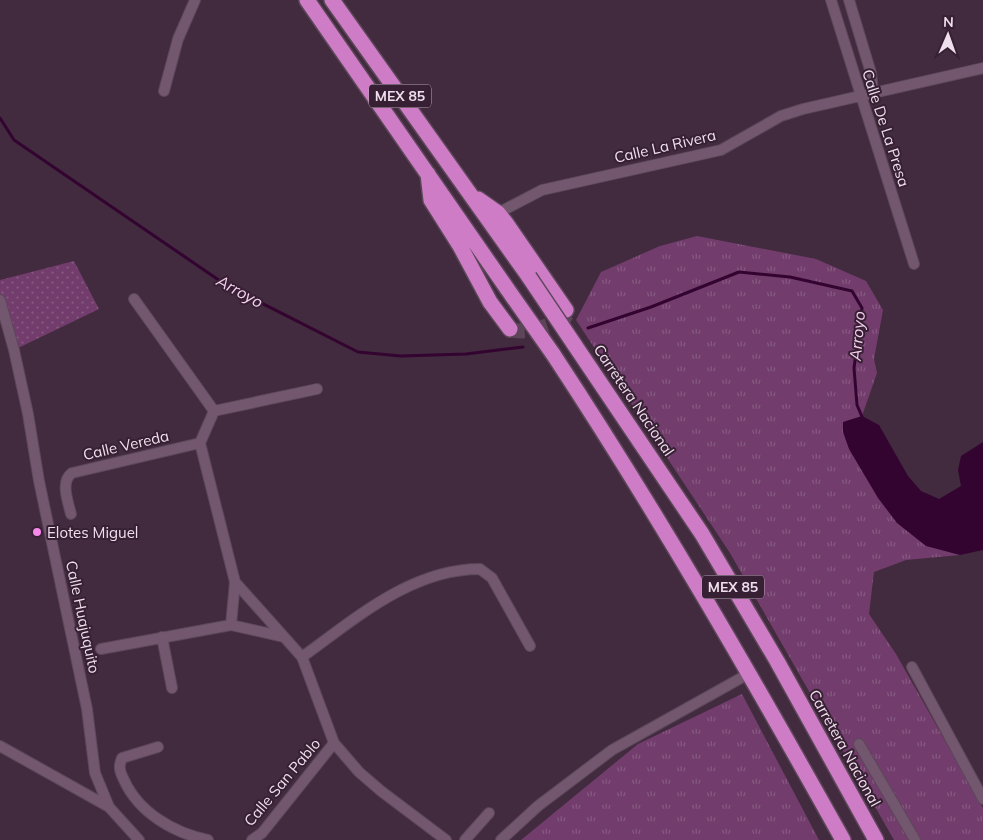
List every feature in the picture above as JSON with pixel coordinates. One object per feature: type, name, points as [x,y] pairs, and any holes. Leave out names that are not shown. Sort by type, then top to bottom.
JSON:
[{"type":"highway","name":"MEX 85","points":[[307,0],[553,354],[606,434],[750,673],[843,840]]},
{"type":"highway","name":"Carretera Nacional","points":[[332,0],[529,277],[702,534],[777,661],[876,840]]},
{"type":"highway","name":"MEX 85","points":[[428,173],[431,200],[460,246],[490,302],[510,329]]},
{"type":"highway","name":"MEX 85","points":[[467,191],[498,214],[534,261],[566,310]]},
{"type":"street","points":[[164,91],[178,39],[195,0]]},
{"type":"street","name":"Calle De La Presa","points":[[831,0],[914,264]]},
{"type":"street","points":[[849,0],[871,73],[872,93]]},
{"type":"street","name":"Calle La Rivera","points":[[498,214],[542,190],[721,150],[781,116],[803,109],[983,68]]},
{"type":"street","points":[[134,299],[214,411]]},
{"type":"street","name":"Calle Huajuquito","points":[[0,300],[14,350],[28,414],[39,481],[87,709],[95,773],[108,807],[139,840]]},
{"type":"street","points":[[214,411],[317,389]]},
{"type":"street","points":[[214,411],[200,443],[235,582],[231,625]]},
{"type":"street","name":"Calle Vereda","points":[[71,514],[66,480],[72,473],[200,443]]},
{"type":"street","points":[[302,657],[378,603],[400,590],[427,579],[470,569],[480,569],[492,578],[530,646]]},
{"type":"street","points":[[235,582],[302,657],[334,743],[359,772],[446,840]]},
{"type":"street","points":[[100,649],[231,625],[284,637]]},
{"type":"street","points":[[162,637],[172,688]]},
{"type":"street","points":[[912,668],[983,799]]},
{"type":"street","points":[[501,840],[538,806],[612,750],[750,673]]},
{"type":"street","name":"Calle San Pablo","points":[[252,840],[262,832],[334,743]]},
{"type":"street","points":[[859,744],[915,840]]},
{"type":"street","points":[[0,746],[108,807]]},
{"type":"street","points":[[158,747],[122,758],[120,771],[128,790],[144,809],[161,822],[208,840]]},
{"type":"street","points":[[465,840],[489,813]]},
{"type":"green space","points":[[697,236],[816,259],[866,281],[883,310],[874,359],[877,373],[862,416],[944,550],[960,555],[906,560],[874,572],[869,614],[896,654],[983,808],[983,840],[894,840],[730,553],[576,320],[601,272],[660,246]]},
{"type":"green space","points":[[74,261],[99,309],[16,349],[0,296],[0,280]]},
{"type":"green space","points":[[742,694],[819,840],[521,840],[638,744]]},
{"type":"shaded area","points":[[862,416],[879,425],[908,476],[921,491],[939,499],[961,486],[958,470],[961,456],[983,442],[983,550],[960,555],[926,546],[897,523],[878,498],[849,449],[843,432],[843,422]]},
{"type":"waterway","name":"Arroyo","points":[[0,118],[14,140],[226,285],[358,352],[401,356],[466,354],[523,347]]},
{"type":"waterway","name":"Arroyo","points":[[588,328],[651,307],[739,272],[790,277],[852,291],[862,308],[854,368],[857,405],[863,419]]},
{"type":"tunnel","points":[[510,329],[522,331],[544,327],[564,319],[567,313]]},
{"type":"place","name":"Elotes Miguel","points":[[37,532]]}]
